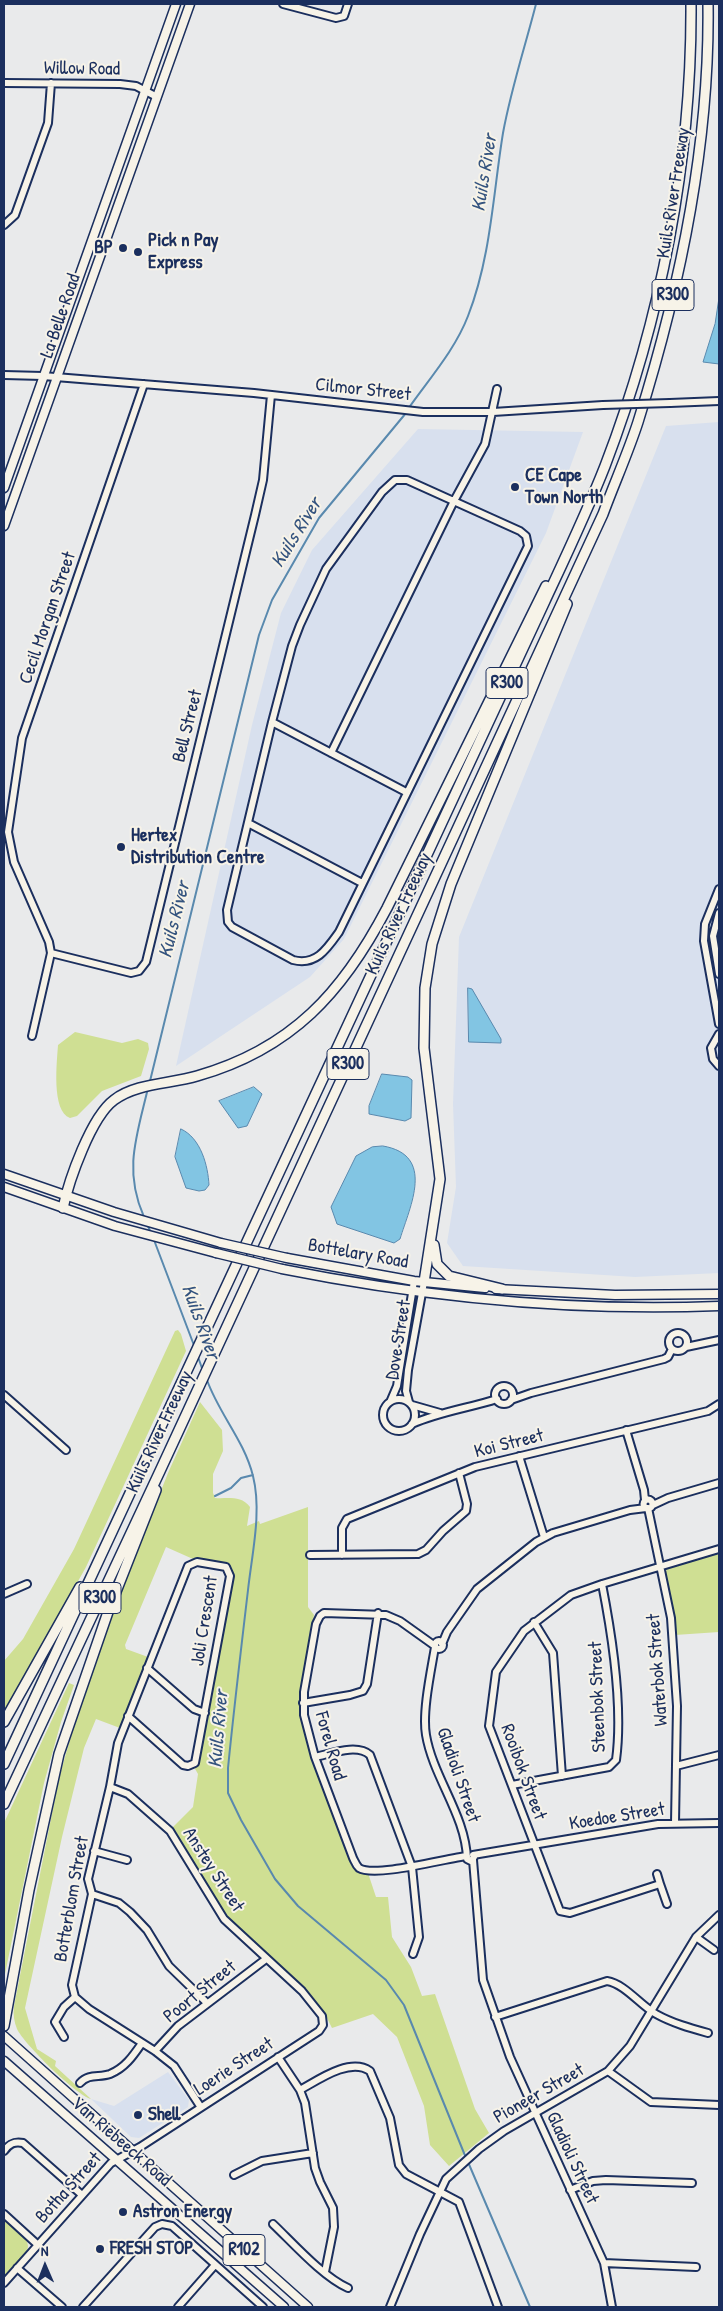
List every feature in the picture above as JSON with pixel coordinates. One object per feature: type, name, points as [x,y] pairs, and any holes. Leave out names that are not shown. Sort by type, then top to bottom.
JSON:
[{"type":"highway","name":"Kuils River Freeway","points":[[4,1764],[562,564],[615,438],[641,355],[670,235],[685,128],[690,63],[691,4]]},
{"type":"highway","name":"Kuils River Freeway","points":[[4,1804],[603,514],[637,424],[672,302],[694,187],[706,64],[708,4]]},
{"type":"highway","points":[[64,1208],[66,1197],[91,1128],[106,1107],[120,1096],[138,1089],[179,1081],[234,1063],[281,1038],[321,1005],[361,956],[387,908],[539,598],[562,564]]},
{"type":"highway","points":[[424,1282],[440,1179],[424,1041],[425,988],[432,944],[451,884],[555,636],[573,586],[576,572]]},
{"type":"highway","points":[[433,1232],[435,1260],[443,1272],[455,1279],[502,1289]]},
{"type":"highway","points":[[4,2026],[29,1890],[59,1754],[105,1620],[155,1493],[160,1471]]},
{"type":"highway","points":[[4,1722],[83,1582],[96,1565]]},
{"type":"main road","name":"La Belle Road","points":[[4,488],[176,4]]},
{"type":"main road","name":"La Belle Road","points":[[4,526],[190,4]]},
{"type":"main road","name":"Bottelary Road","points":[[4,1174],[66,1197],[221,1243],[288,1258],[414,1281],[502,1289],[615,1295],[719,1294]]},
{"type":"main road","name":"Bottelary Road","points":[[4,1187],[115,1226],[185,1246],[282,1269],[412,1292],[503,1302],[586,1307],[719,1306]]},
{"type":"main road","name":"Van Riebeeck Road","points":[[4,2036],[308,2307]]},
{"type":"main road","name":"Van Riebeeck Road","points":[[4,2061],[284,2307]]},
{"type":"street","points":[[283,4],[336,18],[344,16],[348,4]]},
{"type":"street","name":"Willow Road","points":[[4,83],[120,84],[146,90],[157,97]]},
{"type":"street","points":[[4,225],[11,220],[17,210],[48,122],[51,83]]},
{"type":"street","name":"Cilmor Street","points":[[4,375],[43,376],[271,395],[423,412],[492,412],[603,405],[719,401]]},
{"type":"street","name":"Cecil Morgan Street","points":[[51,953],[49,942],[14,862],[6,831],[24,730],[144,384]]},
{"type":"street","points":[[331,753],[454,501],[484,444],[497,389]]},
{"type":"street","name":"Bell Street","points":[[51,953],[131,973],[139,971],[146,962],[263,480],[271,395]]},
{"type":"street","points":[[396,480],[407,480],[454,501],[520,531],[526,536],[528,546],[339,932],[320,955],[308,962],[294,960],[232,927],[228,922],[227,910],[292,646],[309,601],[330,562],[390,483],[396,480]]},
{"type":"street","points":[[272,722],[406,792]]},
{"type":"street","points":[[248,823],[362,883]]},
{"type":"street","points":[[719,889],[705,924],[704,941],[719,1024]]},
{"type":"street","points":[[719,913],[713,936],[719,974]]},
{"type":"street","points":[[32,1036],[51,953]]},
{"type":"street","points":[[719,1034],[712,1043],[711,1054],[712,1059],[719,1066]]},
{"type":"street","name":"Dove Street","points":[[414,1281],[397,1386],[391,1400],[383,1411],[386,1425],[398,1431],[408,1429],[412,1424],[415,1414],[406,1391],[424,1282]]},
{"type":"street","points":[[531,1393],[506,1386],[499,1387],[495,1394],[497,1399],[504,1403],[531,1393],[664,1359],[668,1357],[672,1349],[670,1339],[675,1334],[685,1337],[686,1347]]},
{"type":"street","points":[[672,1349],[679,1351],[686,1347],[719,1340]]},
{"type":"street","points":[[511,1388],[513,1394],[511,1400]]},
{"type":"street","points":[[4,1395],[66,1450]]},
{"type":"street","name":"Dove Street","points":[[391,1400],[400,1398],[411,1403]]},
{"type":"street","points":[[412,1424],[497,1399]]},
{"type":"street","points":[[411,1403],[441,1414]]},
{"type":"street","name":"Koi Street","points":[[342,1555],[342,1528],[347,1519],[459,1473],[519,1456],[708,1411],[719,1404]]},
{"type":"street","name":"Waterbok Street","points":[[626,1430],[648,1504],[672,1626],[677,1706],[675,1822]]},
{"type":"street","points":[[519,1456],[544,1537]]},
{"type":"street","points":[[310,1555],[418,1554],[424,1552],[443,1530],[466,1511],[467,1504],[459,1473]]},
{"type":"street","name":"Gladioli Street","points":[[612,2307],[604,2263],[510,2057],[483,1980],[471,1857],[426,1735],[426,1715],[438,1645],[482,1584],[544,1537],[719,1483]]},
{"type":"street","name":"Rooibok Street","points":[[660,1884],[565,1914],[559,1909],[488,1721],[496,1672],[524,1630],[571,1595],[719,1549]]},
{"type":"street","name":"Joli Crescent","points":[[110,1787],[116,1751],[128,1716],[188,1566],[197,1562],[226,1567],[230,1576],[196,1760],[193,1765],[183,1764],[128,1716]]},
{"type":"street","points":[[4,1594],[27,1584]]},
{"type":"street","name":"Steenbok Street","points":[[512,1784],[609,1767],[616,1760],[617,1705],[611,1632],[602,1584]]},
{"type":"street","name":"Forel Road","points":[[438,1645],[393,1617],[378,1613],[327,1613],[320,1616],[316,1624],[303,1703],[305,1720],[315,1757],[356,1865],[368,1870],[412,1867],[471,1857]]},
{"type":"street","points":[[303,1703],[350,1696],[363,1691],[367,1684],[378,1613]]},
{"type":"street","points":[[534,1622],[553,1653],[562,1776]]},
{"type":"street","points":[[148,1668],[194,1710],[205,1713]]},
{"type":"street","points":[[315,1757],[358,1749],[365,1750],[370,1755],[412,1867],[419,1937],[413,1954]]},
{"type":"street","points":[[676,1766],[719,1755]]},
{"type":"street","name":"Botterblom Street","points":[[75,1997],[73,1980],[92,1894],[88,1879],[110,1787]]},
{"type":"street","name":"Anstey Street","points":[[110,1787],[128,1794],[170,1831],[224,1919],[302,1991],[322,2016],[324,2022]]},
{"type":"street","name":"Koedoe Street","points":[[471,1857],[675,1822],[719,1823]]},
{"type":"street","points":[[94,1852],[128,1860]]},
{"type":"street","points":[[657,1874],[667,1904]]},
{"type":"street","points":[[92,1894],[119,1903],[130,1912],[147,1930],[169,1966],[208,2003]]},
{"type":"street","name":"Pioneer Street","points":[[390,2307],[439,2190],[456,2168],[504,2131],[608,2072],[625,2054],[696,1937],[719,1915]]},
{"type":"street","points":[[696,1937],[714,1950]]},
{"type":"street","name":"Poort Street","points":[[155,2051],[178,2026],[266,1959]]},
{"type":"street","points":[[495,2017],[607,1981],[616,1984],[651,2011],[678,2024],[708,2032]]},
{"type":"street","points":[[46,2024],[55,2022],[64,2007],[75,1997],[89,2009],[155,2051],[177,2069],[200,2106]]},
{"type":"street","points":[[55,2022],[64,2037]]},
{"type":"street","name":"Loerie Street","points":[[117,2159],[319,2031],[324,2022]]},
{"type":"street","points":[[80,2083],[87,2077],[108,2074],[120,2069],[127,2064],[142,2043]]},
{"type":"street","points":[[278,2057],[300,2090],[306,2103],[317,2176],[330,2199],[334,2214],[329,2259],[325,2272]]},
{"type":"street","points":[[300,2090],[335,2070],[361,2067],[370,2071],[390,2118],[400,2168],[406,2174],[454,2198],[462,2207],[498,2307]]},
{"type":"street","points":[[608,2072],[651,2102],[719,2105]]},
{"type":"street","points":[[4,2151],[9,2144],[23,2143],[82,2195]]},
{"type":"street","points":[[234,2176],[262,2161],[313,2153]]},
{"type":"street","name":"Botha Street","points":[[4,2283],[82,2195],[117,2159]]},
{"type":"street","points":[[570,2190],[593,2181],[606,2180],[692,2183]]},
{"type":"street","points":[[4,2214],[38,2245]]},
{"type":"street","points":[[84,2307],[160,2224],[172,2226],[263,2307]]},
{"type":"street","points":[[272,2224],[325,2272],[348,2288]]},
{"type":"street","points":[[604,2263],[696,2267]]},
{"type":"street","points":[[178,2307],[215,2265]]},
{"type":"street","points":[[17,2268],[62,2307]]},
{"type":"shaded area","points":[[719,422],[719,1273],[635,1277],[463,1266],[447,1243],[456,1187],[453,1104],[459,937],[666,426]]},
{"type":"shaded area","points":[[418,429],[583,432],[546,533],[344,939],[310,977],[176,1066],[252,725],[281,613],[312,550]]},
{"type":"shaded area","points":[[168,2072],[189,2100],[188,2107],[139,2138],[131,2137],[91,2099],[114,2106]]},
{"type":"green space","points":[[75,1032],[122,1043],[138,1039],[148,1043],[149,1049],[141,1076],[102,1091],[77,1116],[70,1118],[64,1114],[60,1106],[56,1085],[57,1062],[58,1045]]},
{"type":"green space","points":[[178,1330],[186,1351],[86,1567],[4,1713],[4,1661],[23,1639],[74,1549],[175,1331]]},
{"type":"green space","points":[[200,1402],[222,1430],[223,1451],[213,1474],[213,1493],[215,1498],[234,1498],[246,1503],[250,1507],[247,1526],[259,1521],[260,1524],[308,1507],[308,1607],[314,1615],[300,1703],[301,1716],[312,1759],[352,1864],[357,1870],[368,1873],[376,1897],[388,1897],[392,1937],[411,1967],[422,1996],[435,1994],[475,2109],[489,2133],[449,2166],[430,2145],[424,2106],[397,2037],[373,2014],[332,2028],[326,2016],[305,1989],[227,1916],[173,1827],[193,1807],[198,1774],[194,1767],[199,1760],[233,1577],[232,1570],[226,1564],[193,1559],[166,1547],[125,1645],[126,1649],[148,1657],[120,1728],[96,1719],[84,1748],[62,1837],[25,2008],[37,2049],[56,2061],[55,2066],[91,2099],[74,2088],[51,2068],[29,2046],[16,2026],[14,2006],[59,1778],[75,1722],[116,1605],[168,1473]]},
{"type":"green space","points":[[719,1551],[719,1632],[675,1635],[665,1574],[667,1569]]},
{"type":"green space","points":[[69,1683],[74,1685],[61,1722],[44,1783],[4,1979],[4,1823]]},
{"type":"green space","points":[[4,2219],[23,2236],[28,2247],[21,2259],[4,2277]]},
{"type":"water","points":[[719,298],[719,364],[703,362],[715,324]]},
{"type":"water","points":[[468,988],[472,989],[501,1039],[501,1043],[469,1042]]},
{"type":"water","points":[[382,1074],[408,1077],[412,1080],[411,1118],[405,1121],[369,1114],[369,1106]]},
{"type":"water","points":[[254,1087],[262,1094],[247,1126],[238,1128],[219,1101]]},
{"type":"water","points":[[181,1129],[194,1139],[202,1153],[209,1185],[205,1190],[199,1191],[186,1188],[175,1157]]},
{"type":"water","points":[[383,1146],[399,1151],[409,1160],[414,1171],[415,1184],[409,1212],[400,1239],[394,1243],[337,1224],[331,1207],[356,1156],[372,1147]]},
{"type":"waterway","name":"Kuils River","points":[[408,409],[456,341],[463,329],[476,294],[487,248],[506,117],[536,4]]},
{"type":"waterway","name":"Kuils River","points":[[150,1081],[259,635],[272,600],[319,518],[406,413]]},
{"type":"waterway","name":"Kuils River","points":[[144,1217],[134,1184],[133,1168],[136,1137],[148,1088]]},
{"type":"waterway","name":"Kuils River","points":[[147,1224],[151,1233]]},
{"type":"waterway","name":"Kuils River","points":[[154,1240],[195,1348]]},
{"type":"waterway","name":"Kuils River","points":[[198,1357],[203,1371]]},
{"type":"waterway","name":"Kuils River","points":[[207,1380],[249,1463],[256,1490],[257,1504],[228,1768],[228,1793],[241,1820],[275,1879],[298,1906],[386,1980],[404,2005],[466,2158]]},
{"type":"waterway","points":[[215,1496],[231,1488],[241,1478],[253,1475]]},
{"type":"waterway","points":[[468,2162],[530,2307]]},
{"type":"place","name":"BP","points":[[123,248]]},
{"type":"place","name":"Pick n Pay Express","points":[[138,252]]},
{"type":"place","name":"CE Cape Town North","points":[[515,487]]},
{"type":"place","name":"Hertex Distribution Centre","points":[[121,847]]},
{"type":"place","name":"Shell","points":[[138,2115]]},
{"type":"place","name":"Astron Energy","points":[[123,2212]]},
{"type":"place","name":"FRESH STOP","points":[[100,2249]]}]
